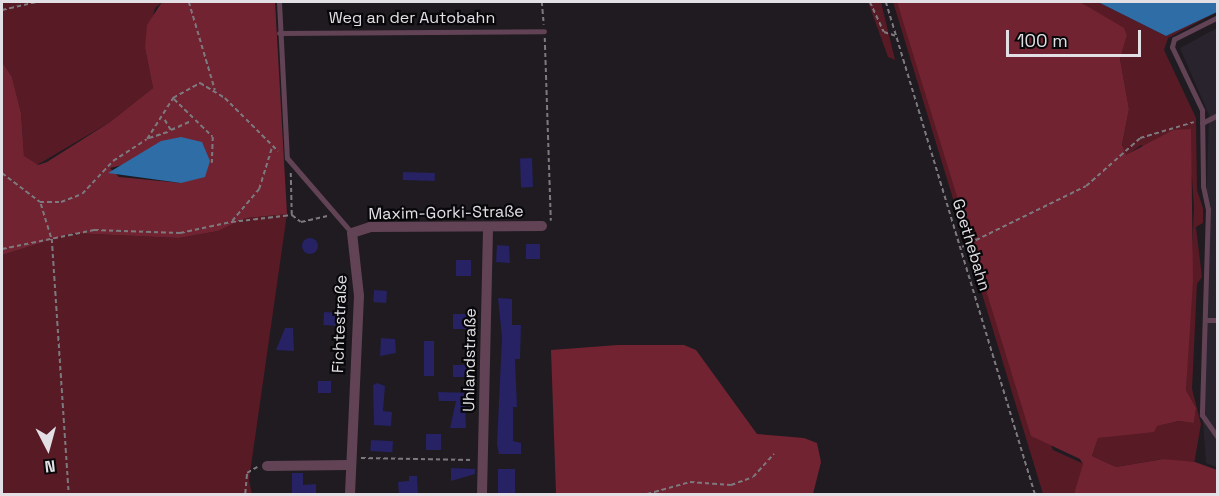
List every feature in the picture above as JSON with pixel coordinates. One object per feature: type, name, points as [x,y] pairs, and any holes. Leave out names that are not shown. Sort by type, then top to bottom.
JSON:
[{"type":"street","name":"Maxim-Gorki-Straße","points":[[352,233],[370,227],[542,226]]},
{"type":"street","name":"Uhlandstraße","points":[[482,495],[488,227]]},
{"type":"street","name":"Fichtestraße","points":[[350,495],[348,462],[359,296],[352,233]]},
{"type":"street","points":[[267,466],[348,462]]},
{"type":"lane","points":[[279,2],[279,33],[290,166]]},
{"type":"lane","points":[[1218,17],[1174,39],[1172,47],[1202,121],[1203,186],[1208,209],[1202,415],[1218,438]]},
{"type":"lane","name":"Weg an der Autobahn","points":[[279,33],[544,30]]},
{"type":"lane","points":[[1202,121],[1218,115]]},
{"type":"lane","name":"Fichtestraße","points":[[290,166],[339,214],[352,233]]},
{"type":"lane","points":[[1205,320],[1218,320]]},
{"type":"path","points":[[2,10],[36,2]]},
{"type":"path","points":[[189,2],[215,91]]},
{"type":"path","points":[[542,2],[544,30],[549,44],[551,221],[542,226]]},
{"type":"path","points":[[870,2],[884,32],[897,36]]},
{"type":"path","name":"Goethebahn","points":[[886,2],[1035,495]]},
{"type":"path","points":[[147,139],[164,118],[173,98],[200,83],[215,91],[272,147],[260,189],[231,222]]},
{"type":"path","points":[[173,98],[192,120],[213,137],[212,163]]},
{"type":"path","points":[[164,118],[171,130]]},
{"type":"path","points":[[40,202],[61,202],[82,194],[113,161],[147,139],[192,120]]},
{"type":"path","points":[[961,248],[1086,186],[1140,138],[1202,121]]},
{"type":"path","points":[[290,166],[292,216]]},
{"type":"path","points":[[2,173],[40,202],[52,239],[69,495]]},
{"type":"path","points":[[2,249],[94,230],[140,229],[180,233],[231,222],[292,216],[301,222],[339,214]]},
{"type":"path","points":[[647,495],[690,482],[731,486],[753,477],[774,454]]},
{"type":"path","points":[[348,462],[483,460]]},
{"type":"path","points":[[244,495],[249,470],[267,466]]},
{"type":"shaded area","points":[[2,2],[162,2],[155,8],[145,48],[153,88],[110,122],[37,165],[24,157],[21,113],[12,77],[2,62]]},
{"type":"shaded area","points":[[162,2],[275,2],[287,214],[246,218],[218,231],[179,238],[73,233],[2,255],[2,62],[12,77],[21,113],[24,156],[38,165],[47,162],[110,122],[153,88],[145,48],[147,25]],"holes":[[[146,151],[181,183],[119,177],[110,168],[131,163]]]},
{"type":"shaded area","points":[[868,2],[881,2],[895,60],[888,57]]},
{"type":"shaded area","points":[[893,2],[897,2],[910,40],[982,272],[1053,450],[1084,464],[1074,494],[1043,494]]},
{"type":"shaded area","points":[[897,2],[1080,2],[1124,28],[1127,35],[1120,59],[1129,109],[1122,145],[1126,155],[1173,130],[1191,129],[1193,281],[1186,390],[1196,408],[1194,423],[1179,421],[1157,426],[1154,432],[1098,438],[1092,456],[1116,467],[1163,459],[1195,462],[1217,470],[1217,494],[1074,494],[1083,464],[1080,459],[1031,436]]},
{"type":"shaded area","points":[[1080,2],[1098,2],[1166,36],[1217,12],[1168,38],[1164,50],[1196,118],[1197,190],[1203,208],[1203,223],[1196,227],[1202,277],[1197,284],[1192,389],[1201,424],[1194,464],[1162,459],[1116,467],[1092,456],[1098,438],[1180,421],[1194,423],[1196,408],[1186,390],[1194,208],[1192,177],[1141,145],[1126,156],[1122,146],[1129,109],[1120,59],[1127,34]]},
{"type":"shaded area","points":[[1217,28],[1217,467],[1206,463],[1201,391],[1209,115],[1180,48]]},
{"type":"shaded area","points":[[287,214],[249,480],[252,494],[2,494],[2,255],[73,233],[179,238],[218,231],[246,218]]},
{"type":"shaded area","points":[[618,345],[684,345],[696,350],[757,434],[804,438],[817,443],[821,462],[813,494],[556,494],[551,350]]},
{"type":"water","points":[[1098,2],[1217,2],[1217,12],[1166,36]]},
{"type":"water","points":[[181,137],[202,142],[210,161],[205,177],[181,183],[108,173],[161,141]]},
{"type":"building","points":[[520,158],[532,158],[533,187],[521,187]]},
{"type":"building","points":[[403,172],[435,173],[435,181],[403,180]]},
{"type":"building","points":[[310,238],[318,246],[310,254],[302,246]]},
{"type":"building","points":[[526,244],[540,244],[540,259],[526,259]]},
{"type":"building","points":[[497,245],[509,246],[510,263],[496,262]]},
{"type":"building","points":[[456,260],[471,260],[471,276],[456,276]]},
{"type":"building","points":[[374,290],[387,291],[386,303],[373,302]]},
{"type":"building","points":[[498,298],[512,299],[512,325],[521,325],[520,359],[515,359],[517,407],[513,407],[513,441],[521,443],[521,454],[499,454],[497,444],[502,337]]},
{"type":"building","points":[[324,312],[342,313],[341,326],[323,325]]},
{"type":"building","points":[[453,314],[467,314],[467,329],[453,329]]},
{"type":"building","points":[[285,328],[293,328],[294,351],[276,350]]},
{"type":"building","points":[[381,338],[395,339],[396,353],[380,356]]},
{"type":"building","points":[[424,341],[434,341],[434,376],[424,376]]},
{"type":"building","points":[[453,365],[468,365],[468,377],[453,377]]},
{"type":"building","points":[[318,381],[331,381],[331,393],[318,393]]},
{"type":"building","points":[[377,383],[385,386],[383,411],[392,412],[391,426],[374,425],[373,385]]},
{"type":"building","points":[[438,392],[473,393],[473,405],[465,405],[466,428],[450,428],[456,401],[439,401]]},
{"type":"building","points":[[426,434],[441,434],[441,450],[426,450]]},
{"type":"building","points":[[371,440],[393,441],[392,452],[370,451]]},
{"type":"building","points":[[451,468],[475,469],[475,474],[451,481]]},
{"type":"building","points":[[498,469],[515,469],[515,494],[498,494]]},
{"type":"building","points":[[292,473],[303,473],[303,485],[316,484],[316,493],[292,493]]},
{"type":"building","points":[[409,476],[417,476],[418,495],[399,495],[398,482],[409,481]]}]
